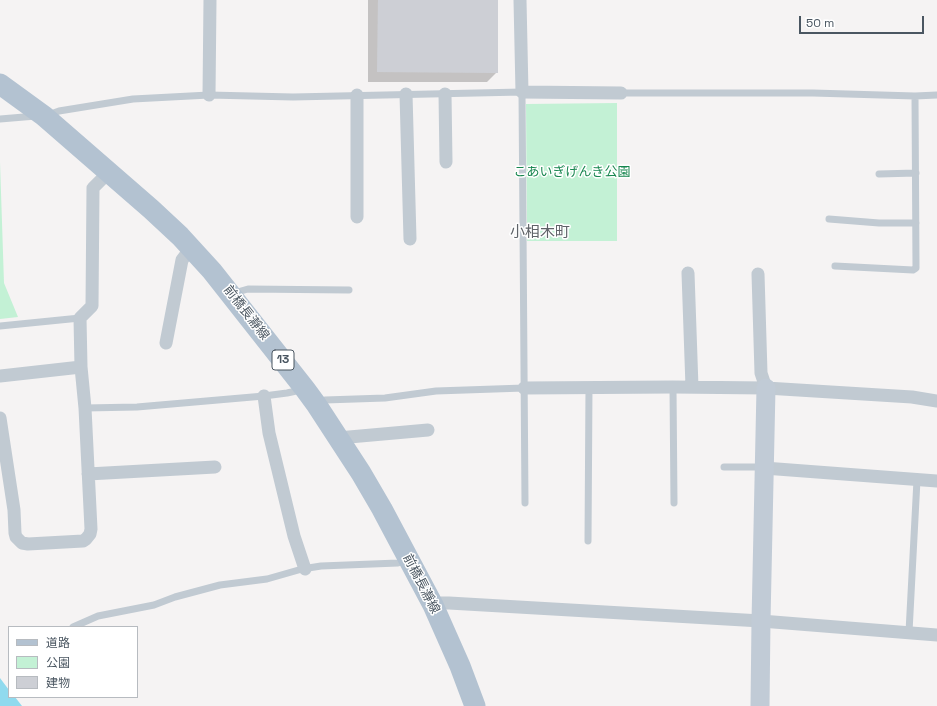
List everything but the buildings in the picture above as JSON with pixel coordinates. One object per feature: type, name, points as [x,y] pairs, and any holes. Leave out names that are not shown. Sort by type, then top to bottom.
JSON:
[{"type":"main road","name":"前橋長瀞線","points":[[0,84],[44,116],[151,209],[191,248],[233,296],[311,396],[361,473],[433,605],[460,666],[475,706]]},
{"type":"street","points":[[209,95],[210,0]]},
{"type":"street","points":[[520,0],[522,92],[621,93]]},
{"type":"street","points":[[406,94],[410,239]]},
{"type":"street","points":[[445,94],[446,162]]},
{"type":"street","points":[[357,95],[357,217]]},
{"type":"street","points":[[0,418],[14,510],[14,533],[16,537],[22,543],[28,544],[83,541],[89,537],[88,474],[85,408],[81,368],[80,318],[92,306],[93,188],[109,172]]},
{"type":"street","points":[[166,343],[182,260],[191,248]]},
{"type":"street","points":[[688,273],[692,387]]},
{"type":"street","points":[[758,274],[761,373],[766,388],[760,706]]},
{"type":"street","points":[[0,376],[81,368]]},
{"type":"street","points":[[524,388],[766,388],[937,400]]},
{"type":"street","points":[[264,396],[269,433],[294,536],[305,569]]},
{"type":"street","points":[[338,438],[428,430]]},
{"type":"street","points":[[88,474],[215,467]]},
{"type":"street","points":[[764,468],[937,481]]},
{"type":"street","points":[[433,605],[449,603],[761,621],[937,635]]},
{"type":"lane","points":[[0,119],[44,116],[59,111],[133,99],[209,95],[293,97],[522,92],[525,503]]},
{"type":"lane","points":[[621,93],[813,93],[916,96],[937,95]]},
{"type":"lane","points":[[835,266],[913,270],[916,268],[916,96]]},
{"type":"lane","points":[[879,174],[916,173]]},
{"type":"lane","points":[[829,219],[866,222],[916,223]]},
{"type":"lane","points":[[233,296],[248,289],[349,290]]},
{"type":"lane","points":[[0,326],[80,318]]},
{"type":"lane","points":[[588,541],[589,387]]},
{"type":"lane","points":[[673,387],[674,503]]},
{"type":"lane","points":[[85,408],[137,407],[287,393],[311,396],[325,400],[385,398],[436,391],[524,388]]},
{"type":"lane","points":[[724,467],[764,468]]},
{"type":"lane","points":[[909,632],[917,480]]},
{"type":"lane","points":[[75,626],[98,616],[154,605],[175,597],[220,585],[266,579],[321,566],[398,563],[408,560]]},
{"type":"green space","name":"こあいぎげんき公園","points":[[617,103],[617,241],[527,241],[526,104]]},
{"type":"green space","points":[[0,162],[4,283],[18,317],[0,319]]},
{"type":"water","points":[[0,678],[8,689],[8,698],[16,698],[22,706],[0,706]]},
{"type":"district","name":"小相木町","points":[[540,233]]}]
